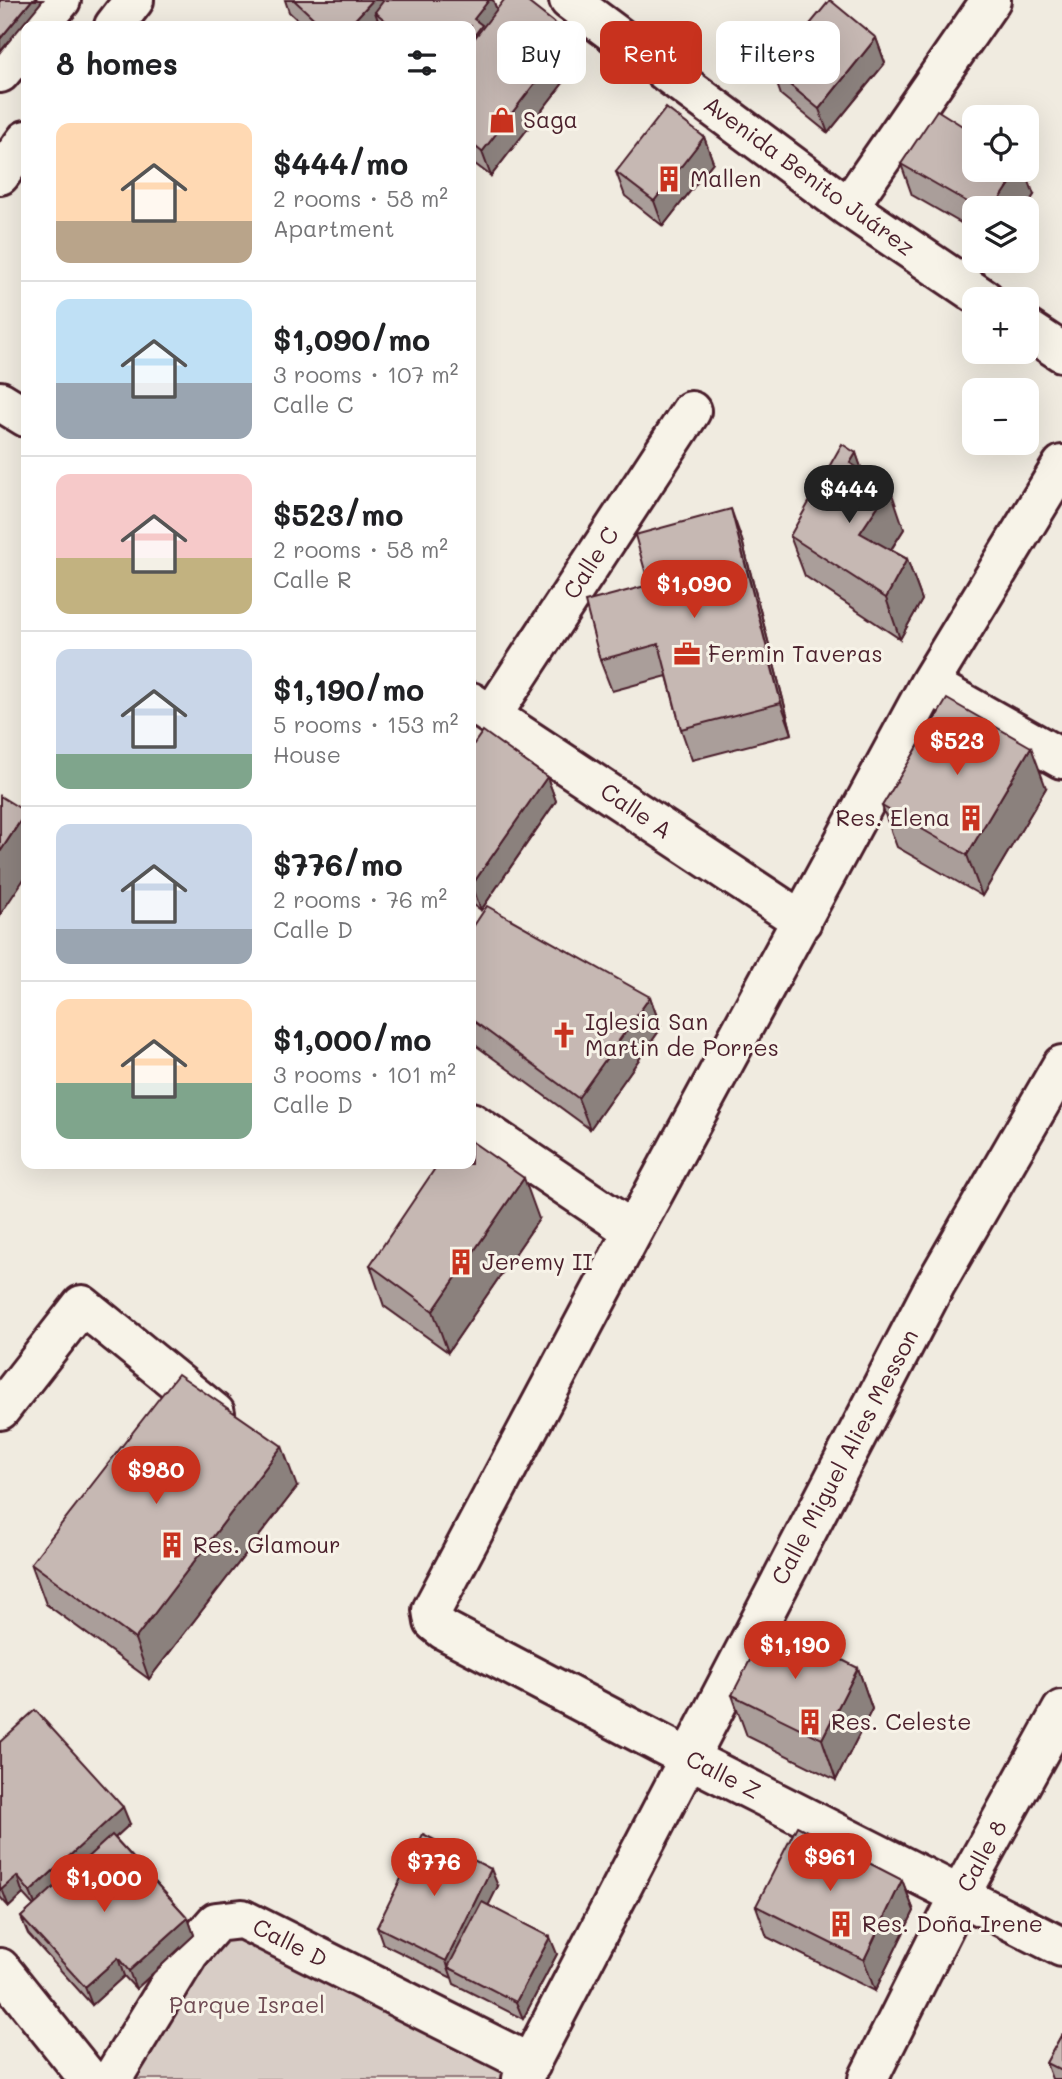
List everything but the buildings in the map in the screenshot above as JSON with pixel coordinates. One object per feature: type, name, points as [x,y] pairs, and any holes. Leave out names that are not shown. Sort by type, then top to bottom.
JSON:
[{"type":"street","points":[[43,21],[61,0]]},
{"type":"street","points":[[118,21],[134,0]]},
{"type":"street","points":[[848,207],[991,0]]},
{"type":"street","name":"Avenida Benito Juárez","points":[[590,6],[848,207],[966,287]]},
{"type":"street","points":[[0,74],[21,48]]},
{"type":"street","points":[[0,175],[21,148]]},
{"type":"street","points":[[1039,337],[1062,352]]},
{"type":"street","points":[[0,401],[21,415]]},
{"type":"street","name":"Calle C","points":[[481,709],[691,411]]},
{"type":"street","points":[[476,1125],[633,1231],[929,684],[1062,465]]},
{"type":"street","points":[[929,684],[1062,759]]},
{"type":"street","name":"Calle A","points":[[481,709],[802,921]]},
{"type":"street","name":"Calle Miguel Alies Messon","points":[[526,2071],[935,1285],[1062,1065]]},
{"type":"street","name":"Calle Z","points":[[633,1231],[432,1610],[435,1622],[444,1630],[688,1758],[1062,1947]]},
{"type":"street","points":[[0,1410],[82,1305],[233,1428]]},
{"type":"street","name":"Calle 8","points":[[868,2079],[960,1895],[1062,1710]]},
{"type":"street","name":"Calle D","points":[[112,2079],[189,1953],[216,1922],[242,1919],[526,2071]]},
{"type":"street","points":[[0,1968],[89,2079]]},
{"type":"green space","name":"Parque Israel","points":[[216,1922],[522,2079],[112,2079]]},
{"type":"place","name":"Saga","points":[[502,120]]},
{"type":"place","name":"Mallen","points":[[669,179]]},
{"type":"place","name":"Fermin Taveras","points":[[687,654]]},
{"type":"place","name":"Res. Elena","points":[[971,818]]},
{"type":"place","name":"Iglesia San Martin de Porres","points":[[564,1035]]},
{"type":"place","name":"Jeremy II","points":[[461,1262]]},
{"type":"place","name":"Res. Glamour","points":[[172,1545]]},
{"type":"place","name":"Res. Celeste","points":[[810,1722]]},
{"type":"place","name":"Res. Doña Irene","points":[[841,1924]]}]
